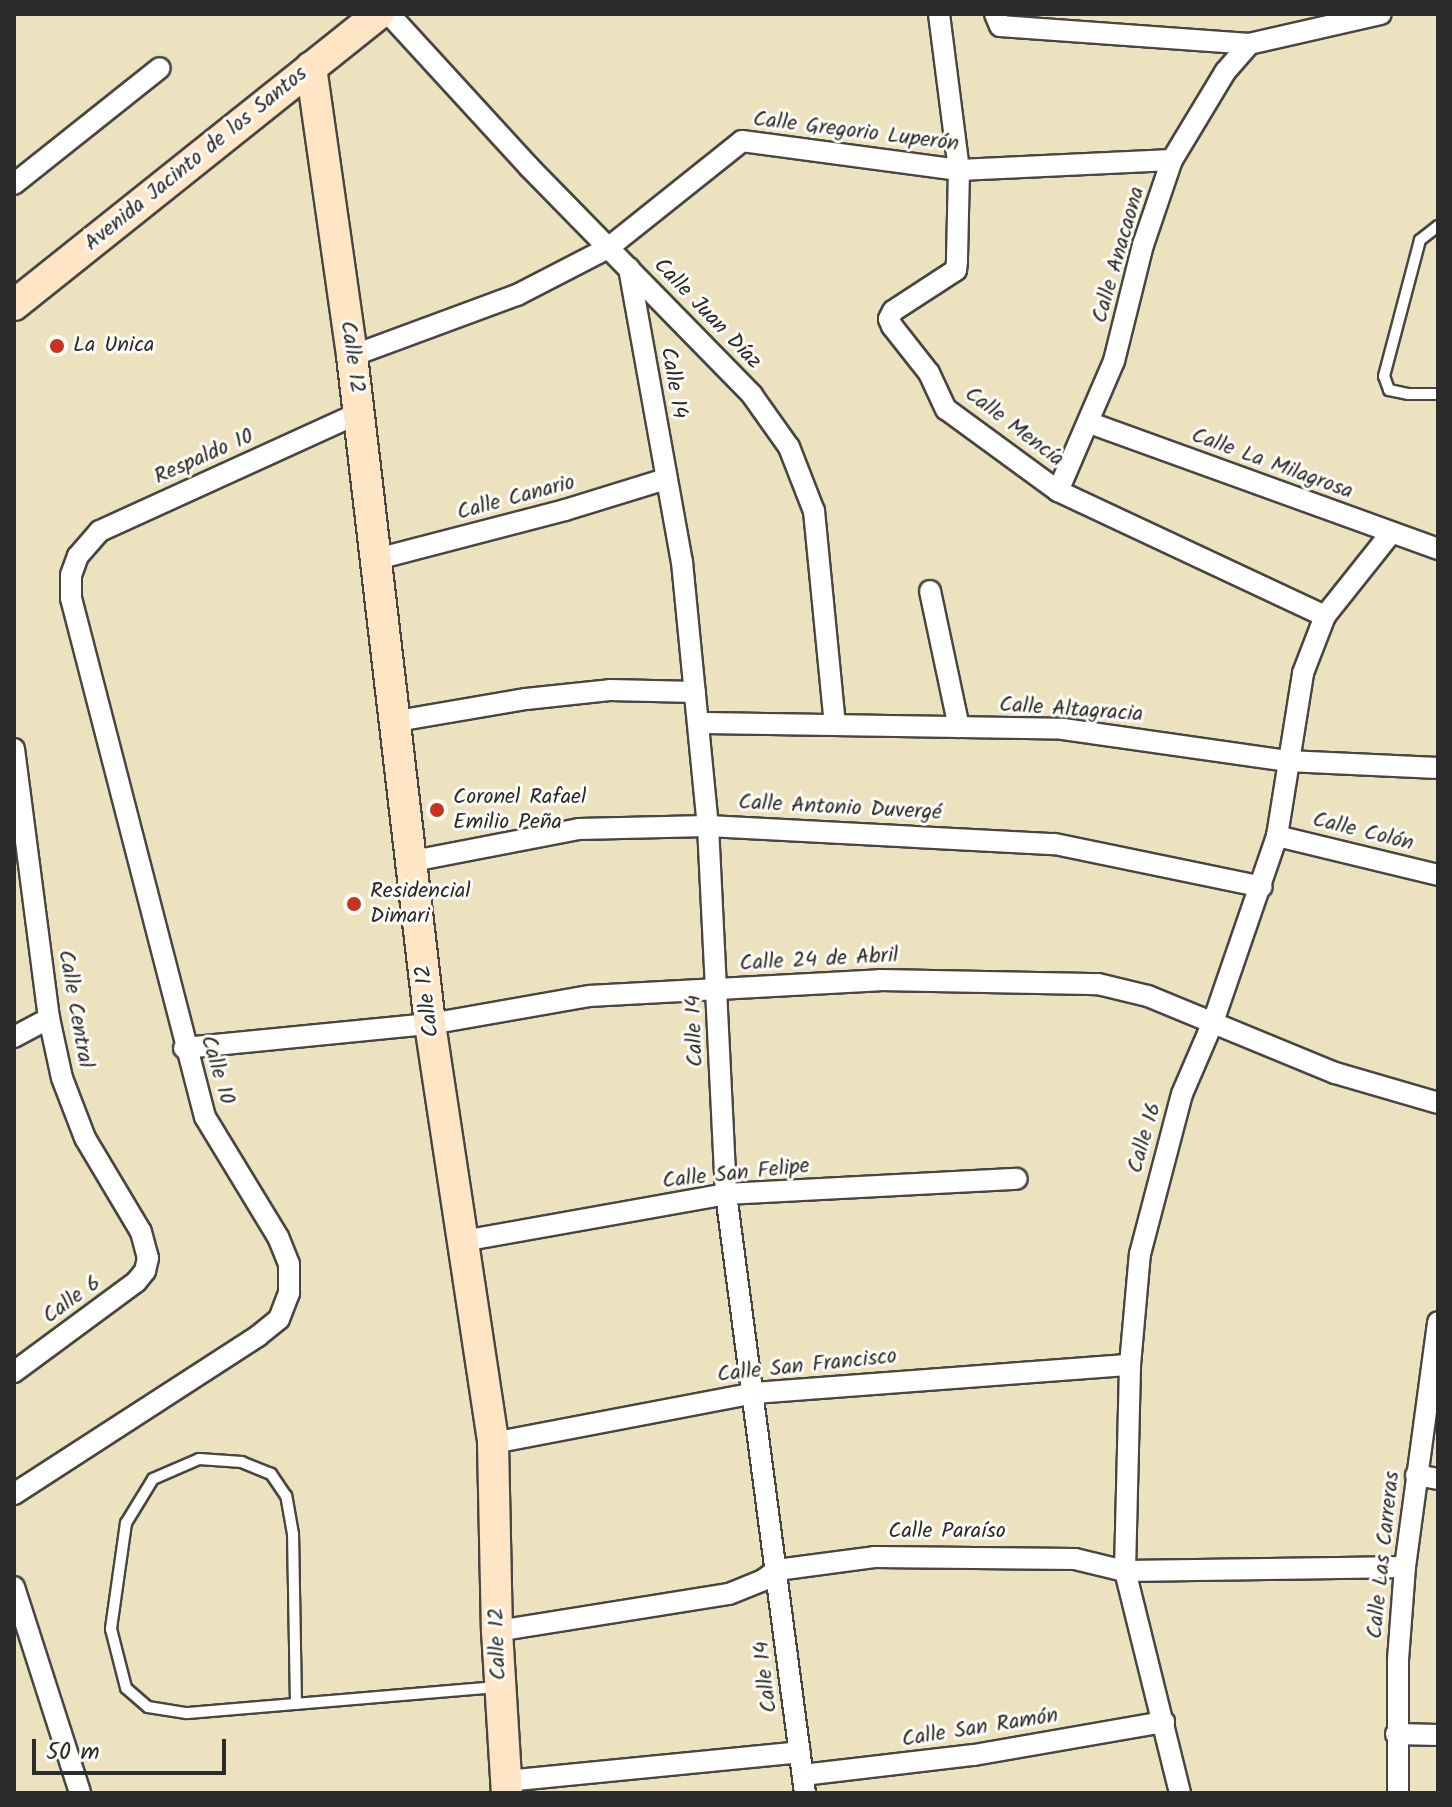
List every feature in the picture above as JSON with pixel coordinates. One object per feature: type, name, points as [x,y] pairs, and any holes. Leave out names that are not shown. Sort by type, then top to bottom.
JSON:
[{"type":"main road","name":"Avenida Jacinto de los Santos","points":[[14,305],[378,14]]},
{"type":"main road","name":"Calle 12","points":[[311,67],[352,356],[430,1024],[493,1443],[497,1631],[506,1787]]},
{"type":"street","name":"Calle Juan Díaz","points":[[389,14],[608,248],[752,395],[789,447],[814,511],[835,724]]},
{"type":"street","name":"Calle Mencía","points":[[939,14],[959,170],[956,270],[893,311],[889,319],[929,373],[946,409],[1058,491],[1325,616]]},
{"type":"street","points":[[995,14],[1000,26],[1249,44],[1381,14]]},
{"type":"street","name":"Calle Anacaona","points":[[1058,491],[1090,423],[1114,361],[1143,245],[1172,160],[1225,72],[1249,44]]},
{"type":"street","points":[[14,184],[160,68]]},
{"type":"street","name":"Calle Gregorio Luperón","points":[[352,356],[517,295],[608,248],[742,141],[959,170],[1172,160]]},
{"type":"street","name":"Calle 14","points":[[629,268],[682,562],[708,826],[726,1194],[804,1784]]},
{"type":"street","name":"Respaldo 10","points":[[78,556],[100,531],[359,413]]},
{"type":"street","name":"Calle La Milagrosa","points":[[1090,423],[1438,549]]},
{"type":"street","name":"Calle Canario","points":[[377,559],[565,510],[666,479]]},
{"type":"street","name":"Calle 16","points":[[1180,1793],[1125,1571],[1130,1365],[1140,1254],[1182,1094],[1213,1022],[1262,887],[1277,836],[1303,673],[1325,616],[1391,533]]},
{"type":"street","name":"Calle 10","points":[[14,1494],[279,1319],[289,1293],[289,1264],[278,1237],[205,1117],[184,1048],[71,598],[71,575],[78,556]]},
{"type":"street","points":[[930,591],[959,727]]},
{"type":"street","points":[[397,721],[526,699],[610,690],[695,692]]},
{"type":"street","name":"Calle Altagracia","points":[[699,723],[1063,729],[1287,761],[1438,768]]},
{"type":"street","name":"Calle Central","points":[[14,749],[49,1018],[62,1078],[85,1138],[141,1232],[148,1258]]},
{"type":"street","name":"Calle Antonio Duvergé","points":[[413,861],[579,829],[708,826],[1055,844],[1262,887]]},
{"type":"street","name":"Calle Colón","points":[[1277,836],[1438,875]]},
{"type":"street","name":"Calle 24 de Abril","points":[[184,1048],[430,1024],[589,996],[880,980],[1098,984],[1148,996],[1335,1073],[1438,1103]]},
{"type":"street","points":[[14,1037],[49,1018]]},
{"type":"street","name":"Calle San Felipe","points":[[463,1241],[726,1194],[1017,1179]]},
{"type":"street","name":"Calle 6","points":[[14,1372],[136,1282],[145,1271],[148,1258]]},
{"type":"street","name":"Calle Las Carreras","points":[[1398,1793],[1396,1734],[1405,1567],[1437,1331]]},
{"type":"street","name":"Calle San Francisco","points":[[493,1443],[754,1393],[1130,1365]]},
{"type":"street","points":[[1416,1475],[1438,1479]]},
{"type":"street","name":"Calle Paraíso","points":[[497,1631],[729,1594],[763,1580],[777,1570],[874,1557],[1015,1556],[1075,1559],[1125,1571],[1405,1567]]},
{"type":"street","points":[[14,1587],[80,1793]]},
{"type":"street","name":"Calle San Ramón","points":[[804,1784],[1164,1722]]},
{"type":"street","points":[[1396,1734],[1438,1735]]},
{"type":"street","points":[[506,1787],[800,1752]]},
{"type":"lane","points":[[1438,226],[1420,240],[1384,376],[1389,390],[1408,394],[1438,394]]},
{"type":"lane","points":[[296,1704],[293,1534],[286,1496],[271,1474],[242,1462],[199,1459],[153,1479],[126,1523],[111,1629],[126,1688],[148,1707],[187,1713],[296,1704],[500,1687]]},
{"type":"place","name":"La Unica","points":[[57,346]]},
{"type":"place","name":"Coronel Rafael Emilio Peña","points":[[437,810]]},
{"type":"place","name":"Residencial Dimari","points":[[354,904]]}]
